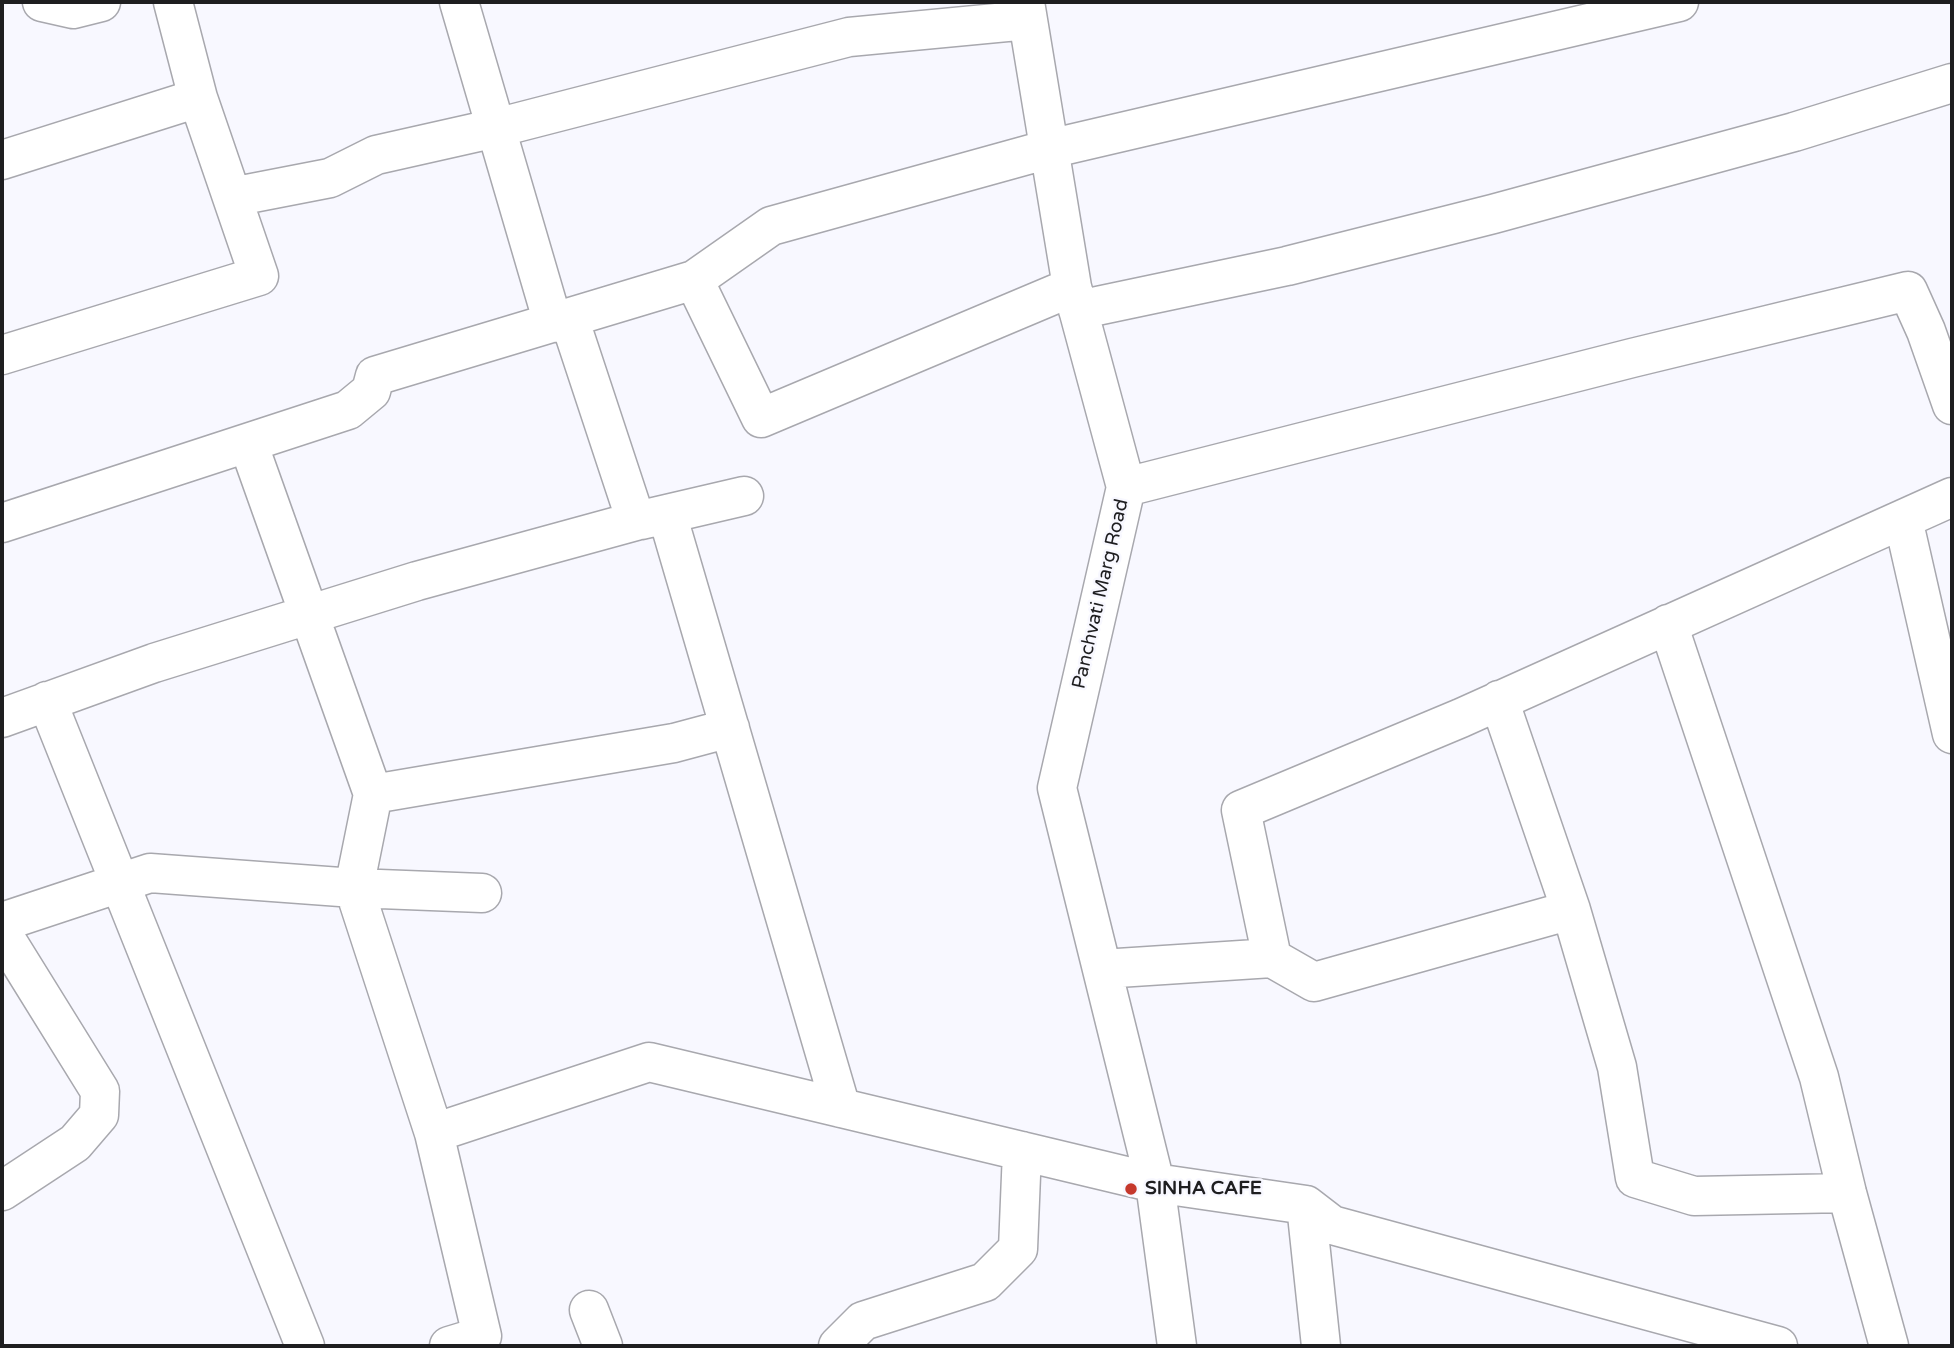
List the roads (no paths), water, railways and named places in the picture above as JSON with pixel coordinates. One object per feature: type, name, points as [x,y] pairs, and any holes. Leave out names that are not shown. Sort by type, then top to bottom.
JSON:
[{"type":"street","points":[[42,2],[73,9],[101,2]]},
{"type":"street","points":[[2,355],[259,276],[198,98],[173,2]]},
{"type":"street","points":[[459,2],[496,128],[561,320],[651,517],[730,728],[841,1108]]},
{"type":"street","points":[[2,523],[348,410],[371,391],[375,376],[694,280],[771,226],[1049,149],[1679,2]]},
{"type":"street","points":[[232,197],[330,178],[376,155],[496,128],[849,37],[1026,11]]},
{"type":"street","name":"Panchvati Marg Road","points":[[1026,11],[1075,299],[1126,487],[1057,788],[1154,1183],[1177,1346]]},
{"type":"street","points":[[694,280],[761,418],[1075,299],[1287,265],[1506,211],[1794,132],[1952,83]]},
{"type":"street","points":[[2,160],[198,98]]},
{"type":"street","points":[[1126,487],[1908,290],[1939,327],[1952,405]]},
{"type":"street","points":[[248,443],[373,794],[354,888],[434,1133],[482,1336],[449,1346]]},
{"type":"street","points":[[2,718],[154,663],[417,581],[651,517],[744,496]]},
{"type":"street","points":[[1272,958],[1241,810],[1499,700],[1952,497]]},
{"type":"street","points":[[1903,519],[1952,734]]},
{"type":"street","points":[[1668,624],[1819,1077],[1847,1193],[1889,1346]]},
{"type":"street","points":[[1499,700],[1571,910],[1617,1067],[1635,1178],[1694,1196],[1847,1193]]},
{"type":"street","points":[[47,701],[305,1346]]},
{"type":"street","points":[[373,794],[674,743],[730,728]]},
{"type":"street","points":[[2,922],[150,873],[354,888],[482,893]]},
{"type":"street","points":[[1102,969],[1272,958],[1314,982],[1571,910]]},
{"type":"street","points":[[2,933],[100,1091],[99,1115],[75,1143],[2,1191]]},
{"type":"street","points":[[434,1133],[649,1062],[1154,1183],[1306,1205],[1332,1225],[1742,1341],[1778,1346]]},
{"type":"street","points":[[838,1346],[863,1321],[985,1282],[1018,1249],[1022,1151]]},
{"type":"street","points":[[1306,1205],[1321,1346]]},
{"type":"street","points":[[589,1310],[603,1346]]},
{"type":"place","name":"SINHA CAFE","points":[[1131,1189]]}]
